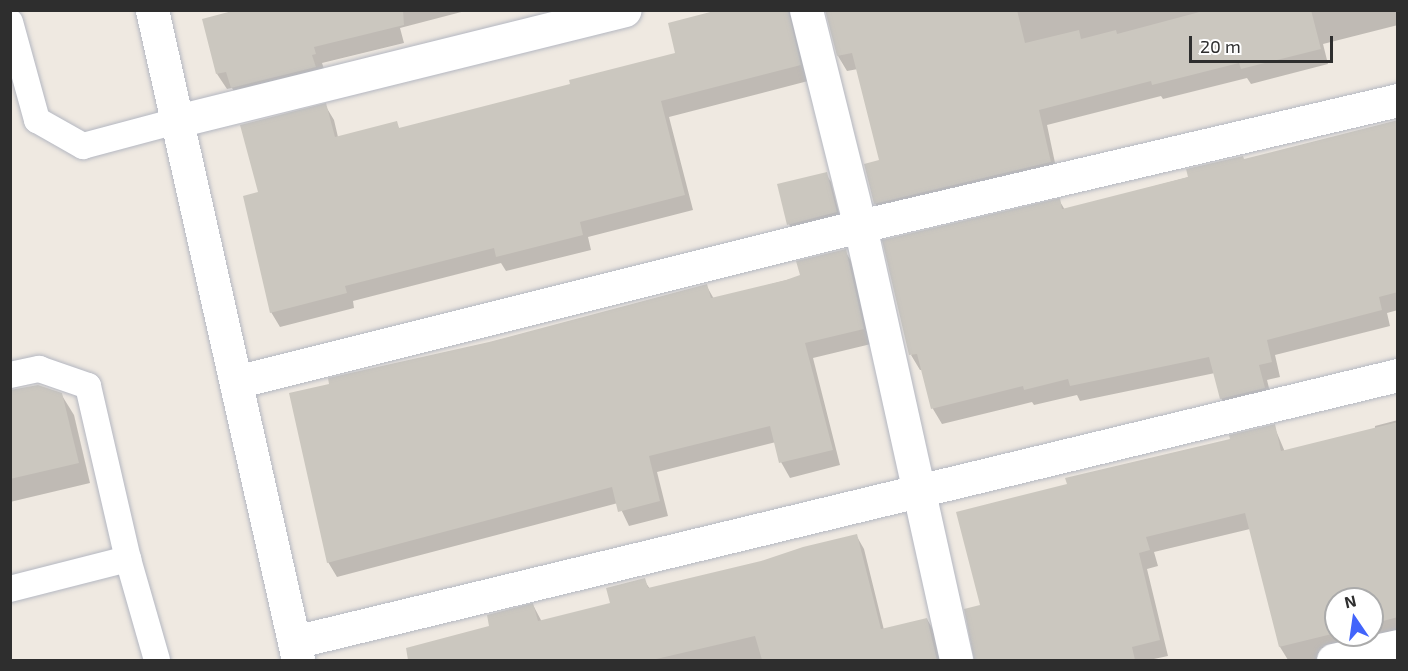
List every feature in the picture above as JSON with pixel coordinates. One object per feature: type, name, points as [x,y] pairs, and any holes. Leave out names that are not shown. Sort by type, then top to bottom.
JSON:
[{"type":"street","points":[[152,10],[296,651],[918,492],[1398,375]]},
{"type":"street","points":[[177,121],[624,10]]},
{"type":"street","points":[[806,10],[860,226],[956,660]]},
{"type":"street","points":[[236,382],[860,226],[1398,100]]},
{"type":"street","points":[[1333,660],[1398,646]]},
{"type":"lane","points":[[10,22],[37,120],[83,146],[177,121]]},
{"type":"lane","points":[[10,375],[39,369],[88,386],[128,560],[157,660]]},
{"type":"lane","points":[[10,589],[128,560]]},
{"type":"building","points":[[236,10],[403,10],[404,25],[314,47],[316,54],[312,55],[316,67],[231,88],[226,72],[216,74],[202,19]]},
{"type":"building","points":[[718,10],[788,10],[801,65],[661,101],[685,195],[580,222],[583,235],[496,257],[494,248],[345,286],[347,293],[270,313],[243,196],[258,192],[240,125],[326,103],[335,137],[397,121],[399,128],[570,84],[569,80],[675,53],[668,23]]},
{"type":"building","points":[[825,10],[1017,10],[1025,43],[1079,30],[1081,39],[1116,30],[1117,34],[1207,10],[1311,10],[1321,49],[1241,69],[1239,63],[1152,85],[1151,81],[1039,110],[1051,162],[874,204],[864,164],[879,160],[852,53],[837,56]]},
{"type":"building","points":[[1398,120],[1398,292],[1379,297],[1382,310],[1267,340],[1272,362],[1259,365],[1265,388],[1220,399],[1209,357],[1070,386],[1068,379],[1024,390],[1023,386],[931,409],[917,354],[909,355],[882,240],[1060,198],[1062,209],[1188,177],[1186,169],[1243,156],[1244,159]]},
{"type":"building","points":[[827,172],[837,212],[787,225],[777,184]]},
{"type":"building","points":[[846,249],[864,329],[805,343],[833,450],[779,463],[770,426],[649,456],[660,501],[618,512],[612,487],[327,563],[289,393],[329,384],[328,378],[489,342],[707,284],[711,298],[786,280],[800,275],[796,261]]},
{"type":"building","points":[[38,385],[62,393],[79,463],[10,479],[10,390]]},
{"type":"building","points":[[1398,422],[1398,617],[1384,621],[1384,587],[1324,587],[1324,636],[1279,647],[1245,513],[1146,537],[1150,550],[1139,553],[1160,640],[1132,647],[1135,660],[974,660],[964,609],[980,605],[956,512],[1067,484],[1065,478],[1230,439],[1229,435],[1275,424],[1281,451]]},
{"type":"building","points":[[857,534],[881,629],[927,618],[937,660],[762,660],[755,636],[652,660],[408,660],[406,648],[489,626],[487,615],[533,603],[538,621],[610,603],[606,588],[645,578],[648,588],[761,561],[803,547]]}]
